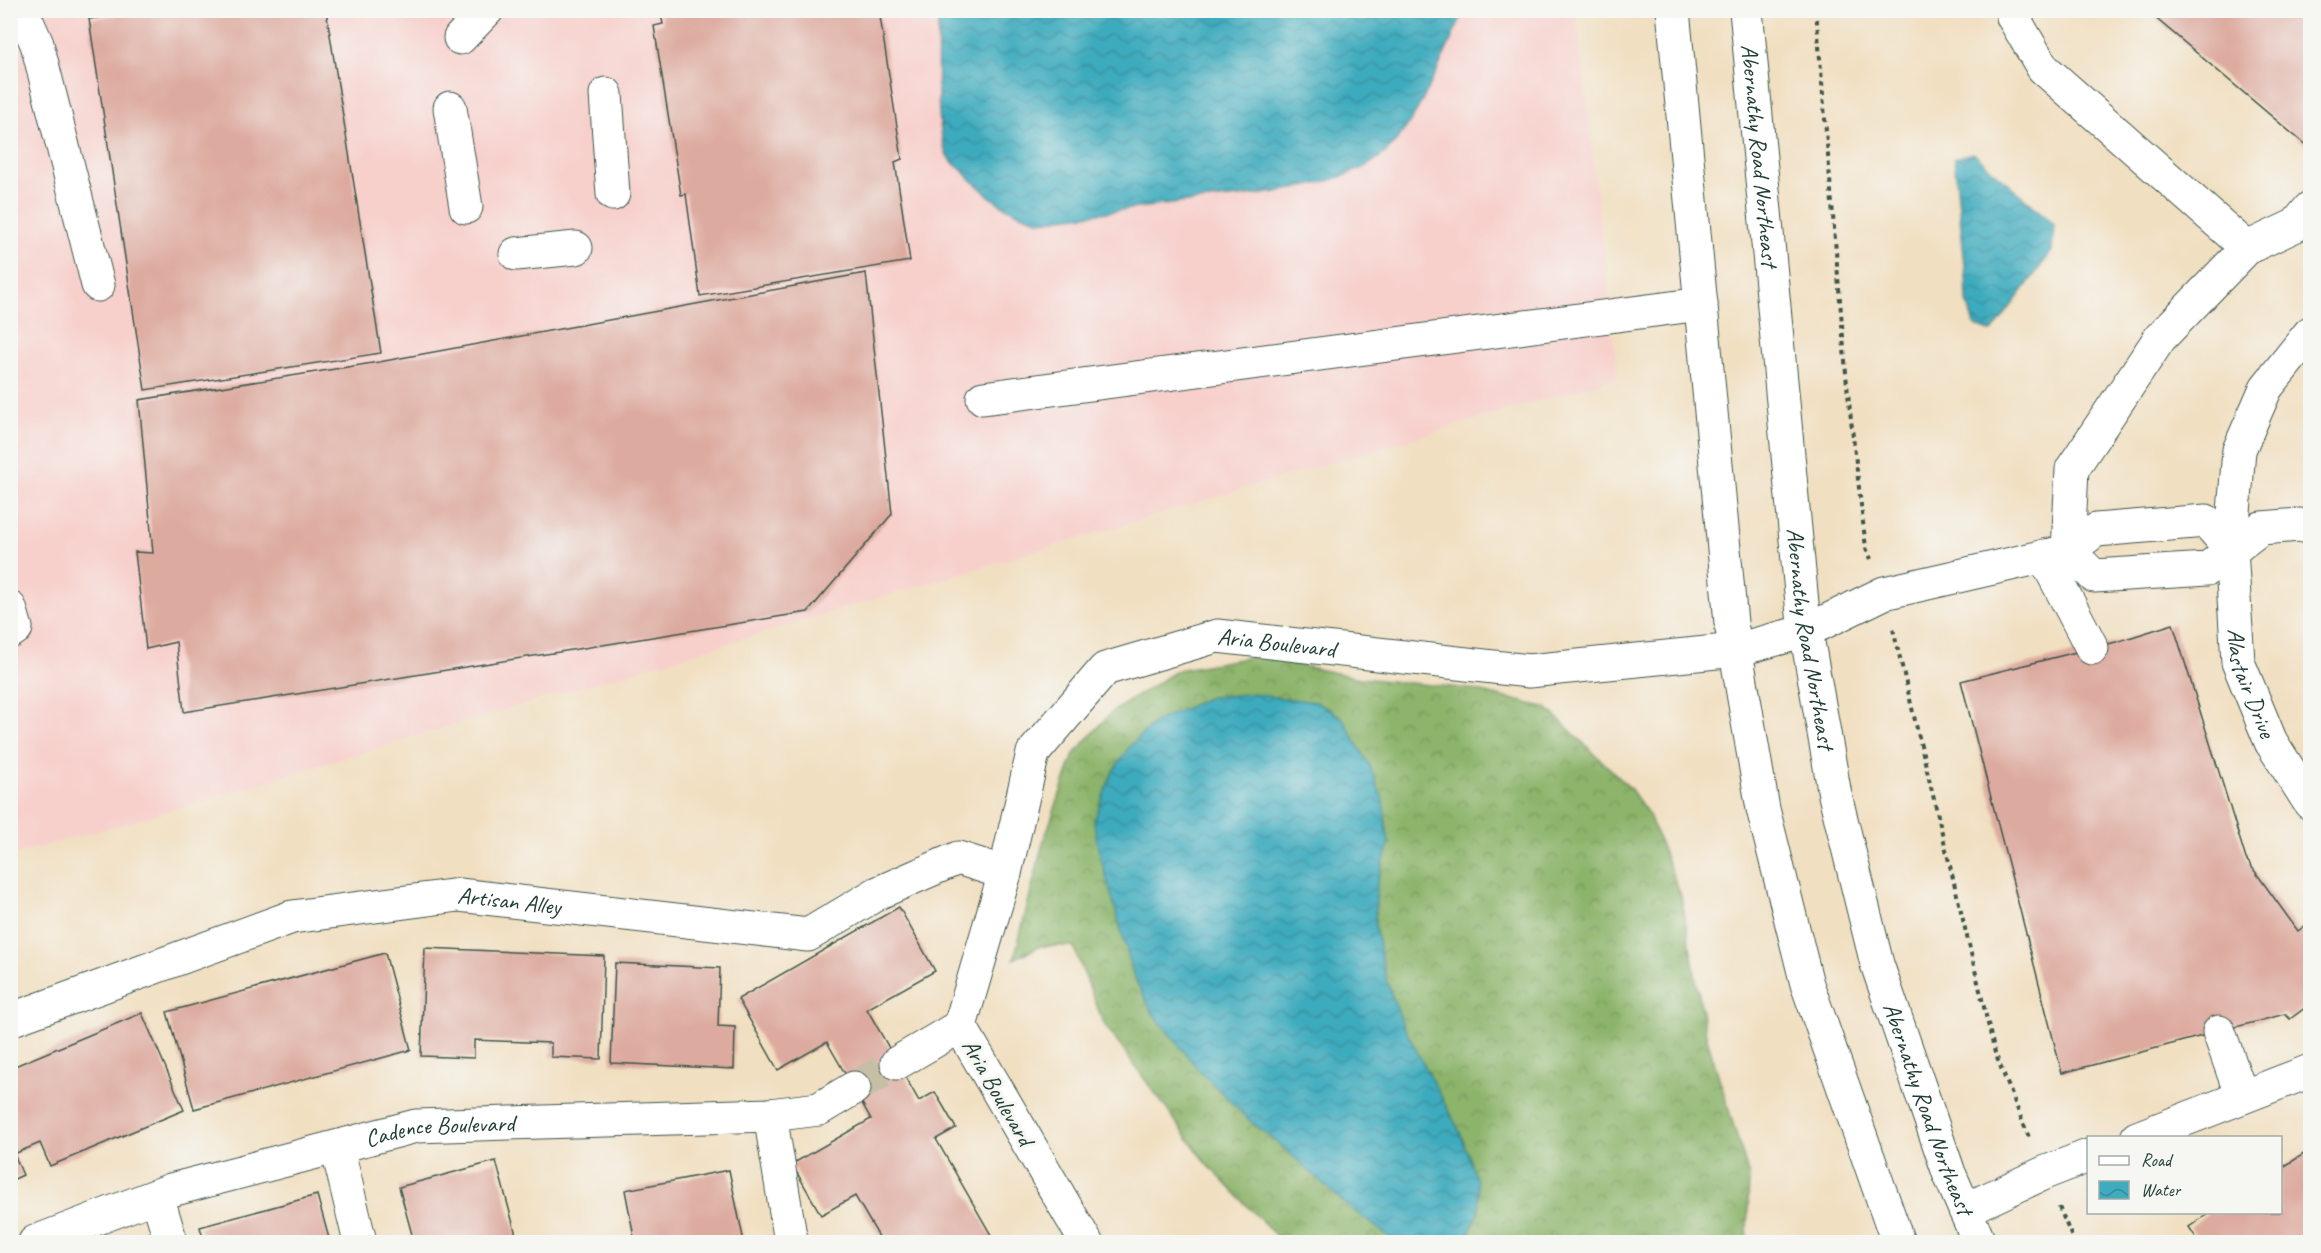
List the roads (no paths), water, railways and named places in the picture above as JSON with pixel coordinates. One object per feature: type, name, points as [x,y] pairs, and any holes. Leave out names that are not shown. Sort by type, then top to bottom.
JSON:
[{"type":"street","points":[[22,10],[37,44],[98,285]]},
{"type":"street","points":[[460,38],[487,10]]},
{"type":"street","points":[[1673,10],[1730,612],[1763,809],[1807,984],[1893,1241]]},
{"type":"street","name":"Abernathy Road Northeast","points":[[1746,10],[1806,631],[1835,795],[1877,964],[1949,1173],[1978,1242]]},
{"type":"street","points":[[2013,10],[2013,17],[2043,68],[2247,248]]},
{"type":"street","points":[[606,94],[613,194]]},
{"type":"street","points":[[450,108],[466,207]]},
{"type":"street","points":[[2092,648],[2056,553],[2072,470],[2160,338],[2247,248],[2296,225],[2310,208]]},
{"type":"street","points":[[516,255],[576,248]]},
{"type":"street","points":[[983,398],[1701,304]]},
{"type":"street","name":"Alastair Drive","points":[[2310,333],[2266,388],[2239,450],[2231,549],[2238,662],[2271,742],[2310,803]]},
{"type":"street","points":[[2056,553],[2096,530],[2206,521],[2231,549]]},
{"type":"street","points":[[2056,553],[2094,576],[2207,569],[2261,528],[2300,525],[2310,528]]},
{"type":"street","name":"Aria Boulevard","points":[[1086,1242],[960,1026],[1005,873],[1033,753],[1105,669],[1217,636],[1529,671],[1736,650],[1806,631],[1884,593],[2056,553]]},
{"type":"street","points":[[10,608],[16,628],[10,632]]},
{"type":"street","name":"Artisan Alley","points":[[10,1020],[292,917],[459,896],[808,934],[878,892],[958,858],[1005,873]]},
{"type":"street","points":[[897,1062],[960,1026]]},
{"type":"street","points":[[2219,1032],[2242,1097]]},
{"type":"street","points":[[2140,1136],[2310,1071]]},
{"type":"street","name":"Cadence Boulevard","points":[[35,1242],[157,1196],[416,1126],[770,1115],[819,1108],[854,1088]]},
{"type":"street","points":[[770,1115],[791,1242]]},
{"type":"street","points":[[337,1147],[360,1242]]},
{"type":"street","points":[[1965,1210],[2044,1173],[2087,1156]]},
{"type":"street","points":[[157,1196],[171,1242]]},
{"type":"water","points":[[938,10],[1464,11],[1430,86],[1409,124],[1385,153],[1365,166],[1341,177],[1284,191],[1041,221],[1017,213],[999,203],[948,157],[939,108]]},
{"type":"water","points":[[1973,153],[2054,224],[2052,251],[1992,332],[1974,325],[1967,302],[1954,158]]},
{"type":"water","points":[[1250,694],[1316,702],[1342,717],[1370,766],[1383,800],[1389,844],[1377,883],[1375,925],[1386,979],[1403,1025],[1460,1132],[1477,1181],[1479,1210],[1469,1234],[1461,1242],[1396,1242],[1349,1207],[1249,1120],[1198,1069],[1152,1012],[1134,977],[1097,844],[1094,820],[1112,773],[1130,746],[1155,722],[1210,697]]},
{"type":"tunnel","points":[[854,1088],[897,1063]]}]
